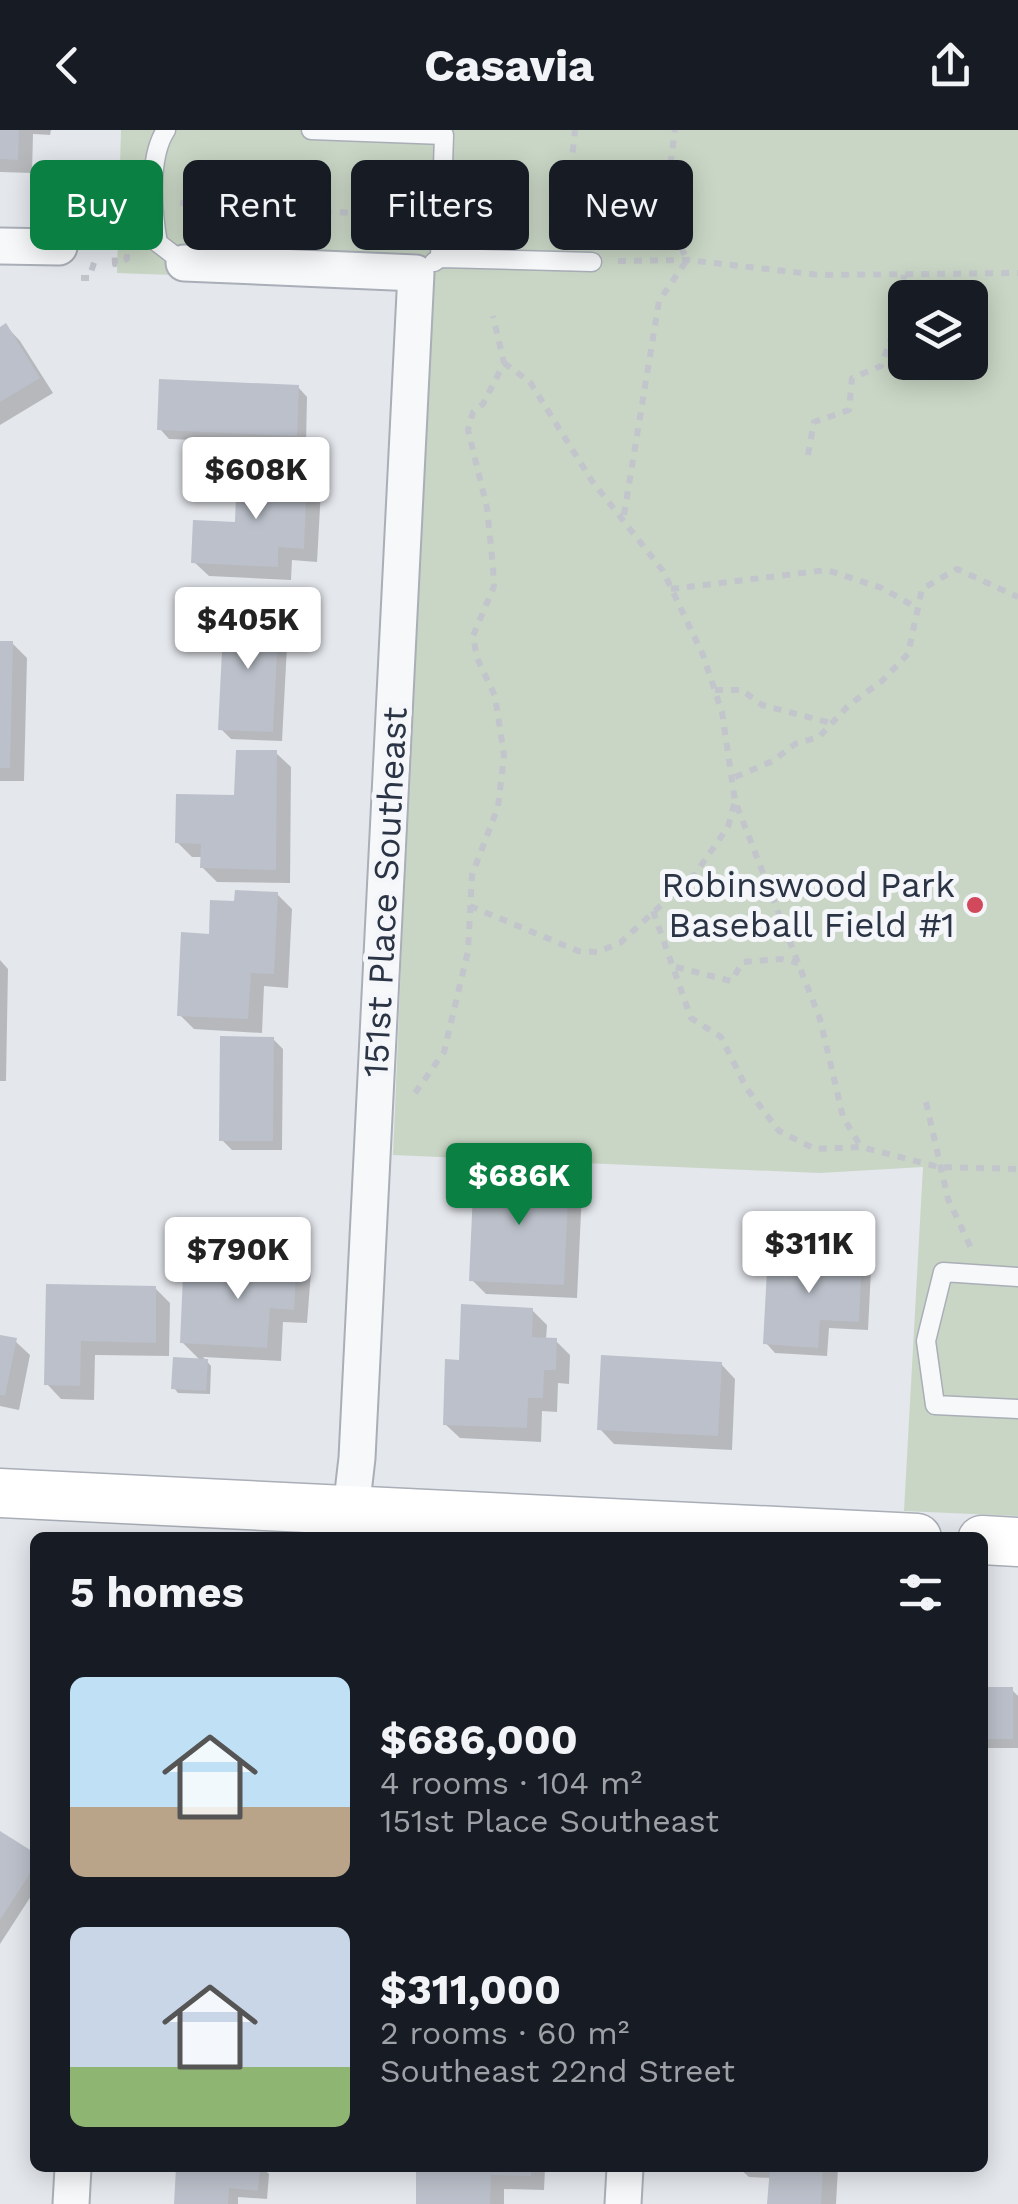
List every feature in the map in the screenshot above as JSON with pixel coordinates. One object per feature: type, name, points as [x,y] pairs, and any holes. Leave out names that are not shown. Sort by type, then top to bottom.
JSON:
[{"type":"street","points":[[0,246],[30,247]]},
{"type":"street","points":[[184,263],[428,265]]},
{"type":"street","name":"151st Place Southeast","points":[[351,1510],[428,265]]},
{"type":"street","points":[[0,1493],[351,1510],[654,1532]]},
{"type":"street","points":[[988,1540],[1018,1542]]},
{"type":"street","points":[[71,2204],[72,2172]]},
{"type":"street","points":[[623,2204],[625,2172]]},
{"type":"lane","points":[[166,130],[157,143],[154,225],[158,242],[184,263]]},
{"type":"lane","points":[[311,130],[444,135],[428,265],[592,262]]},
{"type":"lane","points":[[1018,1277],[943,1272],[926,1341],[935,1405],[1018,1409]]},
{"type":"path","points":[[572,160],[575,130]]},
{"type":"path","points":[[675,130],[664,211],[687,260]]},
{"type":"path","points":[[176,202],[351,213]]},
{"type":"path","points":[[60,250],[72,279],[90,278],[95,250]]},
{"type":"path","points":[[115,250],[116,264],[127,258],[127,250]]},
{"type":"path","points":[[624,516],[659,301],[687,260]]},
{"type":"path","points":[[592,262],[687,260],[820,275],[1018,273]]},
{"type":"path","points":[[808,455],[814,422],[850,410],[852,378],[881,366],[899,316],[904,275]]},
{"type":"path","points":[[493,316],[504,362],[530,382],[592,481],[624,516],[671,589],[715,690],[735,777],[736,801],[820,1019],[843,1117],[861,1147]]},
{"type":"path","points":[[412,1097],[444,1052],[462,990],[472,875],[498,807],[504,755],[495,696],[477,658],[474,636],[494,586],[494,567],[487,508],[468,430],[473,412],[483,404],[504,362]]},
{"type":"path","points":[[735,777],[772,761],[795,744],[819,737],[908,654],[922,590],[957,569],[1018,597]]},
{"type":"path","points":[[671,589],[827,570],[882,588],[917,608]]},
{"type":"path","points":[[715,690],[742,690],[762,705],[832,723]]},
{"type":"path","points":[[470,906],[578,950],[597,952],[620,943],[695,874],[728,826],[736,801]]},
{"type":"path","points":[[653,910],[691,1018],[721,1037],[747,1089],[779,1132],[815,1149],[861,1147],[939,1167],[1018,1169]]},
{"type":"path","points":[[674,966],[730,981],[743,962],[780,959],[798,963]]},
{"type":"path","points":[[926,1102],[948,1199],[984,1274]]},
{"type":"green space","points":[[121,130],[1018,130],[1018,1516],[904,1511],[923,1167],[820,1173],[393,1155],[430,284],[117,273],[118,250],[163,250],[163,160],[120,160]]},
{"type":"building","points":[[0,130],[19,130],[18,160],[0,159]]},
{"type":"building","points":[[6,323],[40,378],[0,402],[0,327]]},
{"type":"building","points":[[159,379],[299,385],[297,436],[157,430]]},
{"type":"building","points":[[237,470],[307,473],[304,549],[278,547],[278,567],[191,563],[193,520],[235,522]]},
{"type":"building","points":[[224,612],[279,614],[273,732],[218,730]]},
{"type":"building","points":[[0,641],[13,641],[10,768],[0,768]]},
{"type":"building","points":[[236,750],[277,750],[276,870],[200,868],[201,844],[175,843],[176,794],[234,795]]},
{"type":"building","points":[[235,890],[278,892],[274,974],[251,973],[248,1019],[177,1016],[181,932],[209,934],[210,900],[234,901]]},
{"type":"building","points":[[220,1036],[274,1037],[273,1141],[219,1141]]},
{"type":"building","points":[[474,1170],[569,1174],[564,1285],[469,1281]]},
{"type":"building","points":[[244,1252],[297,1255],[294,1310],[270,1308],[267,1348],[180,1343],[183,1275],[242,1278]]},
{"type":"building","points":[[768,1252],[862,1257],[859,1322],[820,1320],[818,1348],[763,1344]]},
{"type":"building","points":[[46,1284],[156,1286],[156,1343],[81,1341],[80,1386],[44,1385]]},
{"type":"building","points":[[461,1304],[533,1308],[532,1337],[557,1338],[556,1370],[544,1370],[543,1398],[528,1398],[527,1428],[443,1425],[445,1359],[459,1360]]},
{"type":"building","points":[[0,1335],[17,1338],[5,1396],[0,1395]]},
{"type":"building","points":[[601,1355],[722,1362],[718,1436],[597,1430]]},
{"type":"building","points":[[173,1357],[208,1359],[206,1391],[171,1389]]},
{"type":"building","points":[[988,1687],[1013,1687],[1013,1739],[988,1739]]},
{"type":"building","points":[[0,1831],[30,1850],[30,1874],[0,1920]]},
{"type":"building","points":[[176,2172],[260,2172],[258,2191],[229,2188],[228,2204],[174,2204]]},
{"type":"building","points":[[416,2172],[531,2172],[531,2176],[491,2175],[490,2204],[416,2204]]},
{"type":"building","points":[[770,2172],[823,2172],[821,2204],[767,2204]]},
{"type":"place","name":"Robinswood Park Baseball Field #1","points":[[975,905]]}]
